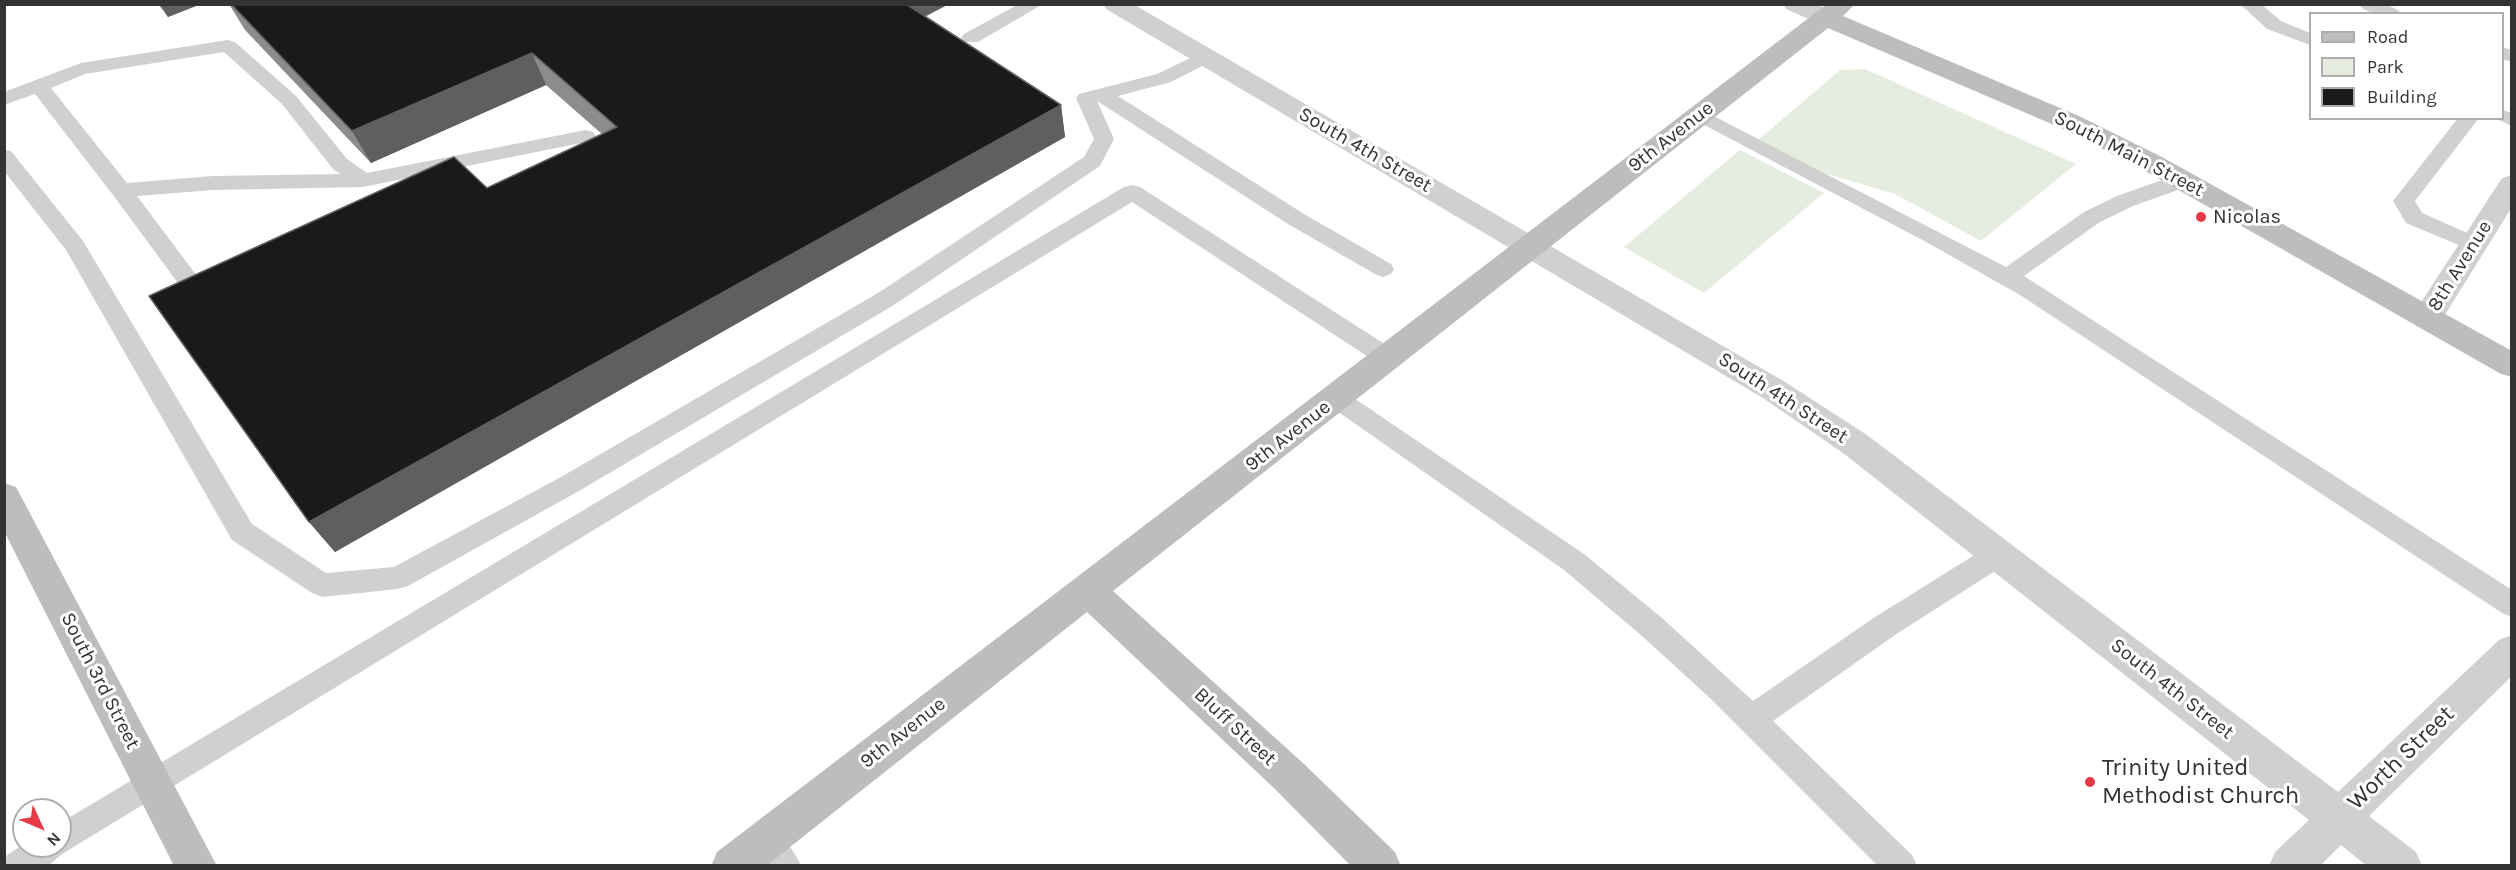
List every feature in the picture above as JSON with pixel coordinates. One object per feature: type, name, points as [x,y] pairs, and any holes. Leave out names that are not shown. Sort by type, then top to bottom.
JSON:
[{"type":"main road","name":"9th Avenue","points":[[732,866],[1834,11]]},
{"type":"main road","name":"South Main Street","points":[[1834,11],[2070,122],[2184,180],[2511,366]]},
{"type":"main road","name":"South 3rd Street","points":[[9,516],[196,866]]},
{"type":"main road","name":"Bluff Street","points":[[1088,591],[1290,777],[1380,866]]},
{"type":"street","name":"South 4th Street","points":[[1115,4],[1702,346],[1855,444],[2401,866]]},
{"type":"street","name":"South Main Street","points":[[1795,4],[1834,11]]},
{"type":"street","name":"8th Avenue","points":[[2427,318],[2511,183]]},
{"type":"street","name":"Worth Street","points":[[2290,866],[2511,651]]},
{"type":"lane","points":[[970,38],[1034,4]]},
{"type":"lane","points":[[2249,4],[2274,25],[2309,39]]},
{"type":"lane","points":[[2367,4],[2388,12]]},
{"type":"lane","points":[[4,99],[81,69],[228,46],[289,100],[340,164],[363,180]]},
{"type":"lane","points":[[4,156],[75,246],[242,532],[322,585],[398,578],[580,478],[886,299],[1093,161],[1104,139],[1086,98],[1164,78],[1205,57]]},
{"type":"lane","points":[[39,86],[197,292]]},
{"type":"lane","points":[[1102,94],[1296,219],[1383,269]]},
{"type":"lane","points":[[1700,115],[2007,277],[2511,605]]},
{"type":"lane","points":[[2467,120],[2403,201],[2414,218],[2473,244]]},
{"type":"lane","points":[[121,190],[213,183],[363,180],[586,136]]},
{"type":"lane","points":[[2007,277],[2092,217],[2125,201],[2184,180]]},
{"type":"lane","points":[[72,833],[1132,192],[1388,358]]},
{"type":"lane","points":[[1336,398],[1574,562],[1652,627],[1751,719],[1901,866]]},
{"type":"lane","points":[[1751,719],[1885,626],[1999,554]]},
{"type":"lane","points":[[763,841],[785,866]]},
{"type":"lane","points":[[18,866],[31,858]]},
{"type":"green space","points":[[1865,69],[2076,164],[1981,241],[1895,194],[1824,173],[1758,140],[1840,70]]},
{"type":"green space","points":[[1740,150],[1824,193],[1704,293],[1624,247]]},
{"type":"building","points":[[231,4],[906,4],[1061,105],[309,522],[149,296],[454,157],[487,188],[617,127],[532,53],[352,131]]},
{"type":"place","name":"Nicolas","points":[[2201,217]]},
{"type":"place","name":"Trinity United Methodist Church","points":[[2090,782]]}]
